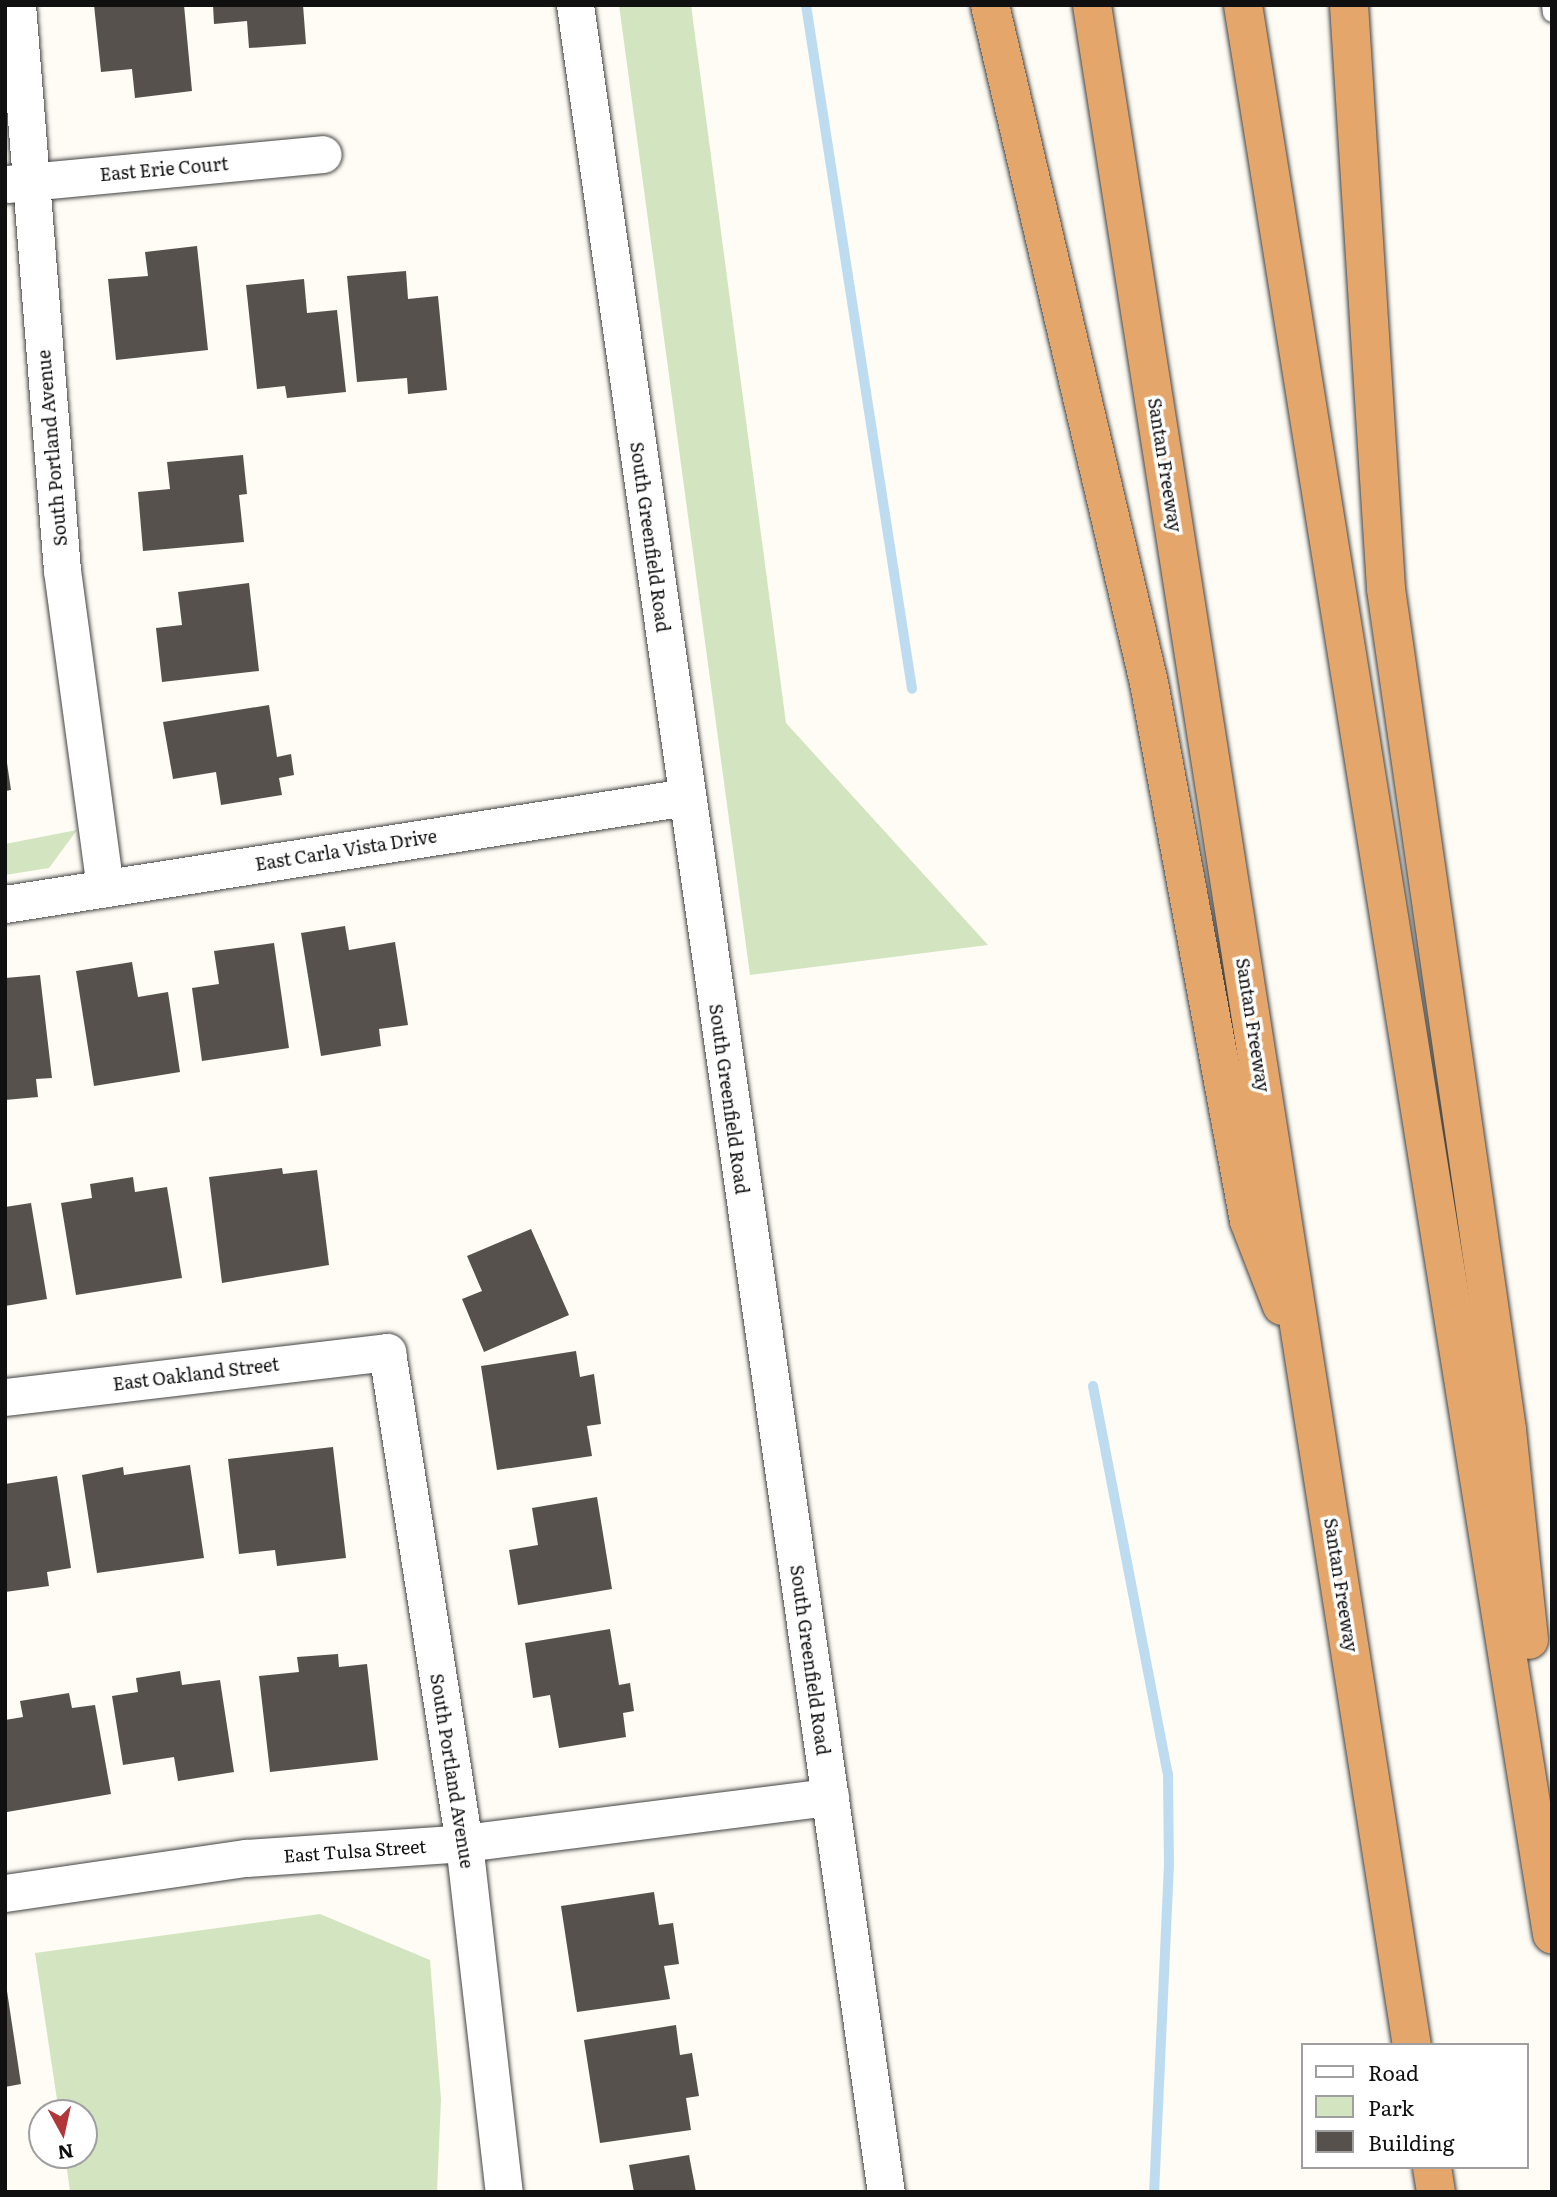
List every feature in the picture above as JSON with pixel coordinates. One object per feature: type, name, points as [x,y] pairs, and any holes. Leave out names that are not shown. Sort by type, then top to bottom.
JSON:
[{"type":"highway","points":[[990,5],[1149,683],[1249,1221],[1308,1372]]},
{"type":"highway","name":"Santan Freeway","points":[[1092,5],[1412,2043]]},
{"type":"highway","points":[[1243,5],[1552,1934]]},
{"type":"highway","points":[[1349,5],[1386,589],[1507,1430],[1552,1854]]},
{"type":"highway","points":[[1432,2169],[1436,2192]]},
{"type":"street","name":"South Portland Avenue","points":[[17,5],[17,183],[62,570],[105,888]]},
{"type":"street","name":"South Greenfield Road","points":[[575,5],[886,2192]]},
{"type":"street","name":"East Erie Court","points":[[17,183],[323,154]]},
{"type":"street","name":"East Carla Vista Drive","points":[[5,904],[686,797]]},
{"type":"street","name":"South Portland Avenue","points":[[387,1352],[464,1843],[504,2192]]},
{"type":"street","name":"East Oakland Street","points":[[5,1397],[387,1352]]},
{"type":"street","name":"East Tulsa Street","points":[[5,1893],[246,1858],[464,1843],[830,1797]]},
{"type":"lane","points":[[1551,5],[1552,13]]},
{"type":"green space","points":[[619,5],[691,5],[786,723],[988,945],[750,975]]},
{"type":"green space","points":[[77,830],[49,868],[5,875],[5,844]]},
{"type":"green space","points":[[320,1914],[430,1960],[441,2099],[437,2192],[70,2192],[67,2169],[98,2169],[98,2099],[57,2099],[35,1953]]},
{"type":"building","points":[[94,5],[184,5],[192,91],[135,98],[132,69],[101,72]]},
{"type":"building","points":[[213,5],[303,5],[306,44],[249,48],[247,21],[214,24]]},
{"type":"building","points":[[197,246],[208,350],[116,360],[108,279],[148,276],[145,252]]},
{"type":"building","points":[[406,271],[408,299],[438,296],[447,390],[408,394],[407,378],[357,382],[347,276]]},
{"type":"building","points":[[304,279],[307,313],[337,310],[346,392],[287,398],[285,386],[257,389],[246,285]]},
{"type":"building","points":[[243,455],[247,494],[239,495],[244,542],[143,551],[138,492],[170,489],[167,462]]},
{"type":"building","points":[[249,583],[259,671],[162,682],[156,628],[182,625],[178,592]]},
{"type":"building","points":[[269,705],[277,757],[291,754],[294,775],[279,778],[282,795],[221,805],[216,772],[173,779],[163,722]]},
{"type":"building","points":[[7,763],[11,790],[5,791],[5,764]]},
{"type":"building","points":[[345,926],[349,950],[395,942],[408,1025],[379,1029],[381,1046],[321,1056],[301,933]]},
{"type":"building","points":[[274,943],[289,1048],[202,1061],[192,988],[219,984],[214,951]]},
{"type":"building","points":[[132,962],[138,997],[168,992],[180,1072],[94,1086],[76,971]]},
{"type":"building","points":[[40,975],[52,1078],[36,1079],[38,1097],[5,1100],[5,978]]},
{"type":"building","points":[[282,1168],[283,1174],[317,1170],[329,1265],[222,1283],[209,1177]]},
{"type":"building","points":[[133,1177],[135,1192],[167,1187],[182,1278],[76,1295],[61,1203],[92,1198],[90,1184]]},
{"type":"building","points":[[31,1203],[47,1299],[5,1306],[5,1207]]},
{"type":"building","points":[[531,1229],[569,1315],[484,1352],[462,1299],[482,1291],[467,1256]]},
{"type":"building","points":[[576,1351],[580,1377],[594,1374],[601,1424],[587,1426],[592,1456],[497,1470],[481,1366]]},
{"type":"building","points":[[333,1447],[346,1558],[277,1566],[275,1550],[239,1554],[228,1459]]},
{"type":"building","points":[[190,1465],[204,1558],[97,1573],[82,1475],[123,1467],[124,1475]]},
{"type":"building","points":[[57,1476],[71,1568],[47,1572],[49,1586],[5,1592],[5,1484]]},
{"type":"building","points":[[597,1497],[612,1589],[518,1605],[509,1550],[538,1545],[532,1508]]},
{"type":"building","points":[[610,1629],[619,1685],[630,1683],[634,1711],[623,1713],[626,1737],[559,1748],[550,1695],[533,1698],[525,1643]]},
{"type":"building","points":[[338,1654],[339,1667],[367,1664],[378,1760],[270,1772],[259,1676],[299,1672],[297,1657]]},
{"type":"building","points":[[180,1671],[182,1685],[220,1680],[234,1772],[178,1781],[174,1757],[123,1765],[112,1696],[138,1692],[136,1678]]},
{"type":"building","points":[[69,1693],[72,1708],[95,1705],[111,1794],[7,1812],[5,1720],[23,1717],[20,1701]]},
{"type":"building","points":[[654,1892],[659,1925],[673,1923],[679,1964],[664,1966],[670,1999],[577,2012],[561,1906]]},
{"type":"building","points":[[7,1991],[21,2084],[5,2087],[5,1992]]},
{"type":"building","points":[[676,2025],[680,2055],[692,2053],[699,2096],[686,2098],[691,2130],[600,2143],[584,2040]]},
{"type":"building","points":[[689,2155],[696,2192],[634,2192],[629,2165]]},
{"type":"waterway","points":[[806,5],[912,689]]},
{"type":"waterway","points":[[1093,1386],[1168,1774],[1169,1864],[1154,2192]]}]
